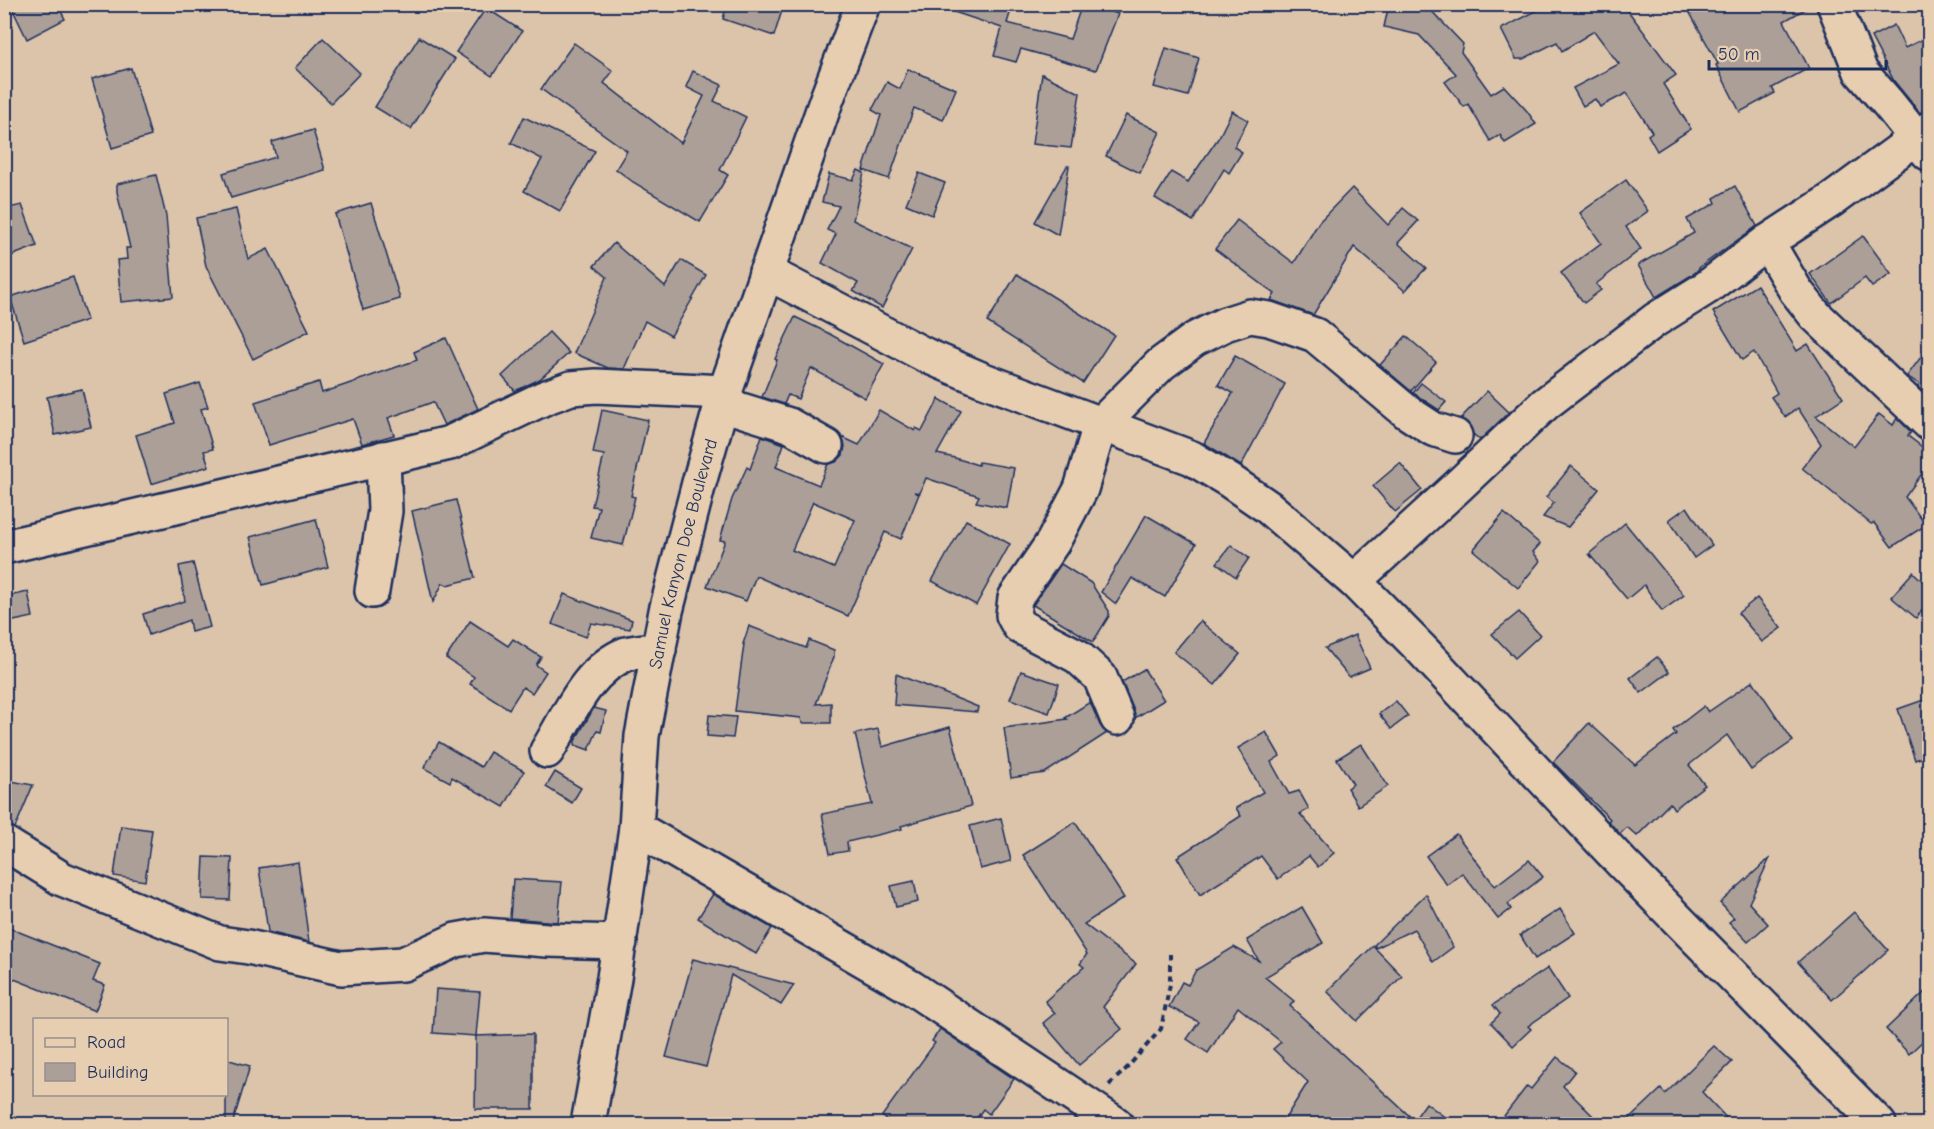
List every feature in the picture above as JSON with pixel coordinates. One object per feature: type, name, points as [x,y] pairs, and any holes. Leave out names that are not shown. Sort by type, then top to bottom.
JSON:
[{"type":"street","name":"Samuel Kanyon Doe Boulevard","points":[[588,1125],[620,942],[636,828],[642,736],[666,610],[723,398],[826,101],[863,4]]},
{"type":"street","points":[[1354,581],[1545,404],[1655,320],[1706,288],[1767,242],[1924,140],[1861,72],[1834,4]]},
{"type":"street","points":[[1767,242],[1796,291],[1815,315],[1929,424]]},
{"type":"street","points":[[766,272],[925,355],[1100,425],[1192,458],[1268,507],[1354,581],[1424,652],[1622,863],[1879,1125]]},
{"type":"street","points":[[1117,718],[1100,677],[1077,656],[1019,626],[1013,615],[1015,598],[1053,542],[1081,489],[1100,425],[1161,364],[1196,339],[1225,324],[1250,316],[1269,319],[1315,335],[1407,412],[1433,429],[1455,436]]},
{"type":"street","points":[[4,546],[450,442],[544,398],[571,388],[596,386],[723,398],[789,425],[826,446]]},
{"type":"street","points":[[372,591],[385,512],[383,458]]},
{"type":"street","points":[[547,751],[589,680],[609,664],[627,654],[659,650]]},
{"type":"street","points":[[636,828],[912,988],[1116,1125]]},
{"type":"street","points":[[4,843],[62,879],[220,943],[248,946],[341,968],[403,964],[456,940],[484,935],[620,942]]},
{"type":"path","points":[[1087,1105],[1126,1069],[1161,1029],[1170,984],[1170,954]]},
{"type":"building","points":[[10,4],[57,4],[65,19],[27,39]]},
{"type":"building","points":[[727,4],[784,4],[774,36],[723,19]]},
{"type":"building","points":[[943,4],[1013,4],[1007,23],[1070,39],[1082,4],[1089,4],[1118,14],[1096,70],[1021,49],[1016,62],[994,56],[1002,28],[942,8]]},
{"type":"building","points":[[1389,4],[1425,4],[1463,44],[1461,52],[1491,94],[1504,86],[1536,124],[1505,143],[1500,135],[1490,141],[1468,104],[1464,107],[1445,82],[1456,74],[1419,35],[1384,27]]},
{"type":"building","points":[[1534,4],[1623,4],[1676,75],[1663,84],[1691,129],[1657,151],[1648,135],[1652,132],[1627,93],[1600,107],[1595,99],[1583,106],[1573,88],[1619,64],[1594,31],[1562,51],[1557,42],[1523,59],[1516,59],[1501,29],[1538,10]]},
{"type":"building","points":[[1685,4],[1814,4],[1784,21],[1809,68],[1772,88],[1775,93],[1740,112],[1716,65],[1718,64]]},
{"type":"building","points":[[486,8],[522,31],[492,76],[456,52]]},
{"type":"building","points":[[1894,25],[1905,48],[1929,36],[1929,110],[1920,113],[1894,81],[1871,37]]},
{"type":"building","points":[[419,37],[455,59],[411,129],[375,107]]},
{"type":"building","points":[[323,38],[360,73],[331,103],[295,68]]},
{"type":"building","points":[[574,43],[613,71],[604,83],[681,143],[704,96],[686,87],[693,71],[722,85],[714,101],[746,117],[720,170],[728,175],[700,222],[633,182],[616,169],[627,151],[541,89]]},
{"type":"building","points":[[1166,48],[1199,58],[1188,96],[1154,87]]},
{"type":"building","points":[[131,68],[151,136],[112,148],[92,79]]},
{"type":"building","points":[[908,69],[956,89],[943,120],[914,108],[889,179],[863,170],[881,115],[872,110],[887,82],[900,89]]},
{"type":"building","points":[[1042,74],[1080,93],[1071,148],[1032,144]]},
{"type":"building","points":[[1232,111],[1248,120],[1234,147],[1242,152],[1229,173],[1224,169],[1193,221],[1155,198],[1171,172],[1188,182],[1219,137]]},
{"type":"building","points":[[1126,115],[1160,132],[1140,173],[1106,156]]},
{"type":"building","points":[[524,117],[595,151],[560,211],[524,191],[542,159],[511,143]]},
{"type":"building","points":[[313,130],[325,170],[231,198],[223,173],[276,157],[272,142]]},
{"type":"building","points":[[1069,166],[1058,235],[1035,222]]},
{"type":"building","points":[[858,170],[864,173],[853,220],[912,249],[882,308],[853,291],[858,283],[822,263],[836,234],[827,230],[839,206],[822,202],[829,174],[853,180]]},
{"type":"building","points":[[919,173],[945,183],[932,215],[906,204]]},
{"type":"building","points":[[156,175],[166,216],[173,297],[121,302],[117,260],[127,259],[126,248],[130,248],[117,184]]},
{"type":"building","points":[[1626,180],[1648,211],[1626,227],[1641,249],[1596,284],[1601,290],[1584,303],[1561,273],[1601,243],[1580,213]]},
{"type":"building","points":[[1735,186],[1757,226],[1695,273],[1656,297],[1638,265],[1694,233],[1687,219],[1716,203],[1714,198]]},
{"type":"building","points":[[1352,188],[1388,225],[1403,208],[1418,221],[1398,243],[1426,268],[1405,291],[1354,247],[1313,315],[1271,300],[1275,294],[1215,249],[1237,220],[1294,263],[1319,222]]},
{"type":"building","points":[[371,203],[400,299],[363,310],[335,214]]},
{"type":"building","points":[[22,205],[37,246],[11,256],[4,239],[4,209]]},
{"type":"building","points":[[236,209],[248,259],[268,249],[309,331],[253,359],[206,266],[196,218]]},
{"type":"building","points":[[1863,236],[1891,274],[1872,287],[1865,278],[1831,303],[1810,274]]},
{"type":"building","points":[[614,243],[665,287],[681,260],[706,275],[671,336],[645,321],[624,369],[608,368],[574,353],[607,277],[594,266]]},
{"type":"building","points":[[1017,274],[1114,335],[1083,383],[987,322]]},
{"type":"building","points":[[73,277],[87,320],[24,341],[10,297]]},
{"type":"building","points":[[1757,285],[1797,351],[1808,344],[1843,398],[1816,416],[1854,447],[1879,414],[1893,425],[1897,418],[1911,432],[1908,436],[1929,452],[1929,464],[1905,497],[1926,525],[1892,547],[1874,523],[1871,524],[1802,468],[1821,444],[1798,408],[1785,417],[1771,397],[1777,393],[1754,352],[1742,360],[1713,312]]},
{"type":"building","points":[[795,317],[884,364],[865,398],[811,368],[798,399],[788,395],[784,404],[762,397],[777,360],[775,359]]},
{"type":"building","points":[[549,332],[569,353],[540,379],[515,391],[502,376]]},
{"type":"building","points":[[1406,336],[1436,362],[1411,391],[1380,365]]},
{"type":"building","points":[[446,338],[478,409],[444,425],[433,402],[388,418],[394,435],[362,444],[353,419],[269,445],[255,402],[319,382],[322,393],[417,360],[414,352]]},
{"type":"building","points":[[1929,346],[1929,398],[1918,387],[1919,384],[1907,376]]},
{"type":"building","points":[[1235,356],[1285,384],[1241,466],[1204,443],[1233,393],[1218,385]]},
{"type":"building","points":[[200,383],[208,407],[201,409],[213,449],[204,451],[209,466],[151,484],[136,435],[175,423],[166,394]]},
{"type":"building","points":[[1421,383],[1446,402],[1439,410],[1413,393]]},
{"type":"building","points":[[82,389],[91,427],[55,435],[47,397]]},
{"type":"building","points":[[1487,391],[1509,412],[1480,440],[1473,434],[1469,424],[1461,418]]},
{"type":"building","points":[[939,399],[961,411],[937,454],[978,465],[979,462],[1014,468],[1007,508],[976,502],[979,496],[926,478],[920,493],[914,492],[919,494],[901,539],[885,532],[848,616],[756,576],[746,601],[707,586],[725,541],[720,540],[732,499],[747,467],[750,469],[762,436],[784,444],[776,467],[819,485],[828,464],[836,462],[843,455],[845,446],[842,437],[859,445],[879,410],[915,431],[916,428],[922,431]],"holes":[[[813,502],[855,520],[834,568],[792,550]]]},
{"type":"building","points":[[602,410],[648,420],[631,496],[635,497],[623,545],[591,538],[599,507],[592,506],[604,455],[593,453]]},
{"type":"building","points":[[1400,463],[1422,490],[1395,512],[1373,486]]},
{"type":"building","points":[[1571,466],[1599,489],[1568,527],[1543,517],[1554,503],[1546,497]]},
{"type":"building","points":[[456,500],[475,578],[447,585],[443,583],[433,602],[412,511]]},
{"type":"building","points":[[1687,507],[1712,545],[1694,558],[1669,520]]},
{"type":"building","points":[[1504,513],[1540,544],[1533,552],[1540,561],[1518,588],[1473,550]]},
{"type":"building","points":[[1146,515],[1196,544],[1165,597],[1132,578],[1116,604],[1101,592]]},
{"type":"building","points":[[316,519],[328,567],[263,585],[250,537]]},
{"type":"building","points":[[966,520],[1010,544],[976,605],[932,581]]},
{"type":"building","points":[[1625,523],[1684,595],[1662,611],[1644,585],[1627,599],[1589,554]]},
{"type":"building","points":[[1231,545],[1249,558],[1236,577],[1217,563]]},
{"type":"building","points":[[193,563],[210,627],[191,632],[189,620],[149,635],[143,614],[185,601],[179,566]]},
{"type":"building","points":[[1061,564],[1091,583],[1109,611],[1109,616],[1093,642],[1033,605]]},
{"type":"building","points":[[1913,572],[1929,587],[1929,602],[1916,618],[1891,597]]},
{"type":"building","points":[[28,592],[33,617],[4,623],[4,597]]},
{"type":"building","points":[[564,594],[632,620],[630,629],[591,623],[586,637],[552,624]]},
{"type":"building","points":[[1757,598],[1781,628],[1762,642],[1738,613]]},
{"type":"building","points":[[1519,612],[1540,635],[1515,658],[1492,634]]},
{"type":"building","points":[[470,621],[508,646],[513,639],[541,657],[536,665],[546,672],[532,693],[523,687],[509,709],[470,684],[474,677],[446,658]]},
{"type":"building","points":[[1200,621],[1240,654],[1215,685],[1174,652]]},
{"type":"building","points":[[749,626],[806,648],[809,640],[834,650],[834,657],[816,704],[831,703],[831,723],[802,723],[801,718],[735,711],[743,644]]},
{"type":"building","points":[[1355,635],[1370,668],[1349,677],[1325,648]]},
{"type":"building","points":[[1657,657],[1669,672],[1641,693],[1630,678]]},
{"type":"building","points":[[1144,669],[1164,700],[1135,718],[1122,682]]},
{"type":"building","points":[[1021,671],[1059,684],[1049,713],[1010,699]]},
{"type":"building","points":[[896,674],[978,707],[977,712],[894,705]]},
{"type":"building","points":[[1753,681],[1793,741],[1751,770],[1727,735],[1689,765],[1705,785],[1674,809],[1670,803],[1637,836],[1627,827],[1620,834],[1608,821],[1610,819],[1553,762],[1589,723],[1635,765],[1676,734],[1673,730],[1704,706],[1708,712]]},
{"type":"building","points":[[1929,698],[1929,755],[1915,760],[1898,709]]},
{"type":"building","points":[[1396,701],[1408,716],[1391,729],[1379,714]]},
{"type":"building","points":[[1090,702],[1100,725],[1107,733],[1045,773],[1011,778],[1004,728],[1067,719],[1065,718]]},
{"type":"building","points":[[594,708],[606,711],[601,732],[597,731],[589,750],[575,745],[575,741]]},
{"type":"building","points":[[709,715],[736,717],[733,738],[707,736]]},
{"type":"building","points":[[950,727],[971,806],[901,826],[902,829],[847,842],[848,851],[830,854],[822,814],[872,804],[855,734],[878,729],[882,747]]},
{"type":"building","points":[[1266,732],[1280,756],[1271,762],[1289,794],[1299,791],[1309,809],[1300,814],[1334,853],[1318,867],[1309,856],[1278,879],[1261,856],[1200,895],[1177,857],[1241,816],[1236,808],[1263,792],[1238,748]]},
{"type":"building","points":[[439,742],[481,767],[490,752],[524,771],[504,807],[452,777],[450,782],[424,768]]},
{"type":"building","points":[[1361,744],[1388,786],[1358,806],[1347,788],[1353,784],[1337,759]]},
{"type":"building","points":[[555,772],[581,788],[572,803],[546,787]]},
{"type":"building","points":[[11,781],[33,785],[15,828],[4,824],[4,797]]},
{"type":"building","points":[[1001,818],[1011,861],[980,869],[970,826]]},
{"type":"building","points":[[1075,822],[1124,898],[1084,924],[1136,964],[1103,1007],[1122,1029],[1079,1065],[1043,1023],[1055,1013],[1045,1001],[1084,967],[1080,964],[1087,954],[1023,855]]},
{"type":"building","points":[[121,826],[152,830],[145,881],[114,876]]},
{"type":"building","points":[[1456,834],[1495,886],[1529,860],[1543,877],[1508,904],[1511,909],[1498,919],[1462,873],[1447,885],[1426,856]]},
{"type":"building","points":[[204,857],[232,858],[230,900],[202,899]]},
{"type":"building","points":[[1770,858],[1749,903],[1768,924],[1748,942],[1729,922],[1734,918],[1720,903]]},
{"type":"building","points":[[298,862],[309,942],[268,932],[259,868]]},
{"type":"building","points":[[513,879],[562,882],[558,922],[510,918]]},
{"type":"building","points":[[914,881],[918,902],[896,907],[891,886]]},
{"type":"building","points":[[713,894],[772,928],[756,954],[698,918]]},
{"type":"building","points":[[1426,894],[1453,947],[1433,962],[1414,929],[1376,948],[1374,945]]},
{"type":"building","points":[[1302,907],[1323,943],[1265,977],[1294,1001],[1290,1006],[1414,1120],[1426,1103],[1455,1125],[1281,1125],[1308,1082],[1273,1049],[1281,1042],[1238,1007],[1208,1053],[1187,1039],[1199,1022],[1169,1007],[1182,982],[1188,985],[1196,970],[1234,947],[1259,961],[1247,940]]},
{"type":"building","points":[[1560,909],[1575,933],[1535,959],[1520,935]]},
{"type":"building","points":[[1854,912],[1888,950],[1832,1000],[1798,962]]},
{"type":"building","points":[[4,926],[100,964],[93,981],[105,985],[95,1011],[4,975]]},
{"type":"building","points":[[1373,946],[1402,976],[1357,1021],[1327,991]]},
{"type":"building","points":[[693,959],[794,985],[781,1005],[731,975],[706,1067],[666,1057]]},
{"type":"building","points":[[1548,968],[1568,998],[1528,1026],[1531,1029],[1513,1046],[1491,1023],[1500,1014],[1493,1005]]},
{"type":"building","points":[[1929,988],[1929,1035],[1909,1054],[1886,1029]]},
{"type":"building","points":[[436,989],[480,992],[476,1036],[433,1033]]},
{"type":"building","points":[[940,1029],[1014,1079],[989,1114],[983,1109],[972,1125],[893,1125],[882,1116],[935,1043],[932,1041]]},
{"type":"building","points":[[533,1034],[533,1109],[475,1109],[476,1036]]},
{"type":"building","points":[[1714,1046],[1732,1062],[1702,1092],[1733,1125],[1623,1125],[1661,1089],[1665,1094]]},
{"type":"building","points":[[1557,1057],[1575,1071],[1563,1086],[1602,1125],[1497,1125],[1527,1086],[1531,1089]]},
{"type":"building","points":[[228,1060],[250,1066],[232,1125],[226,1125]]}]
